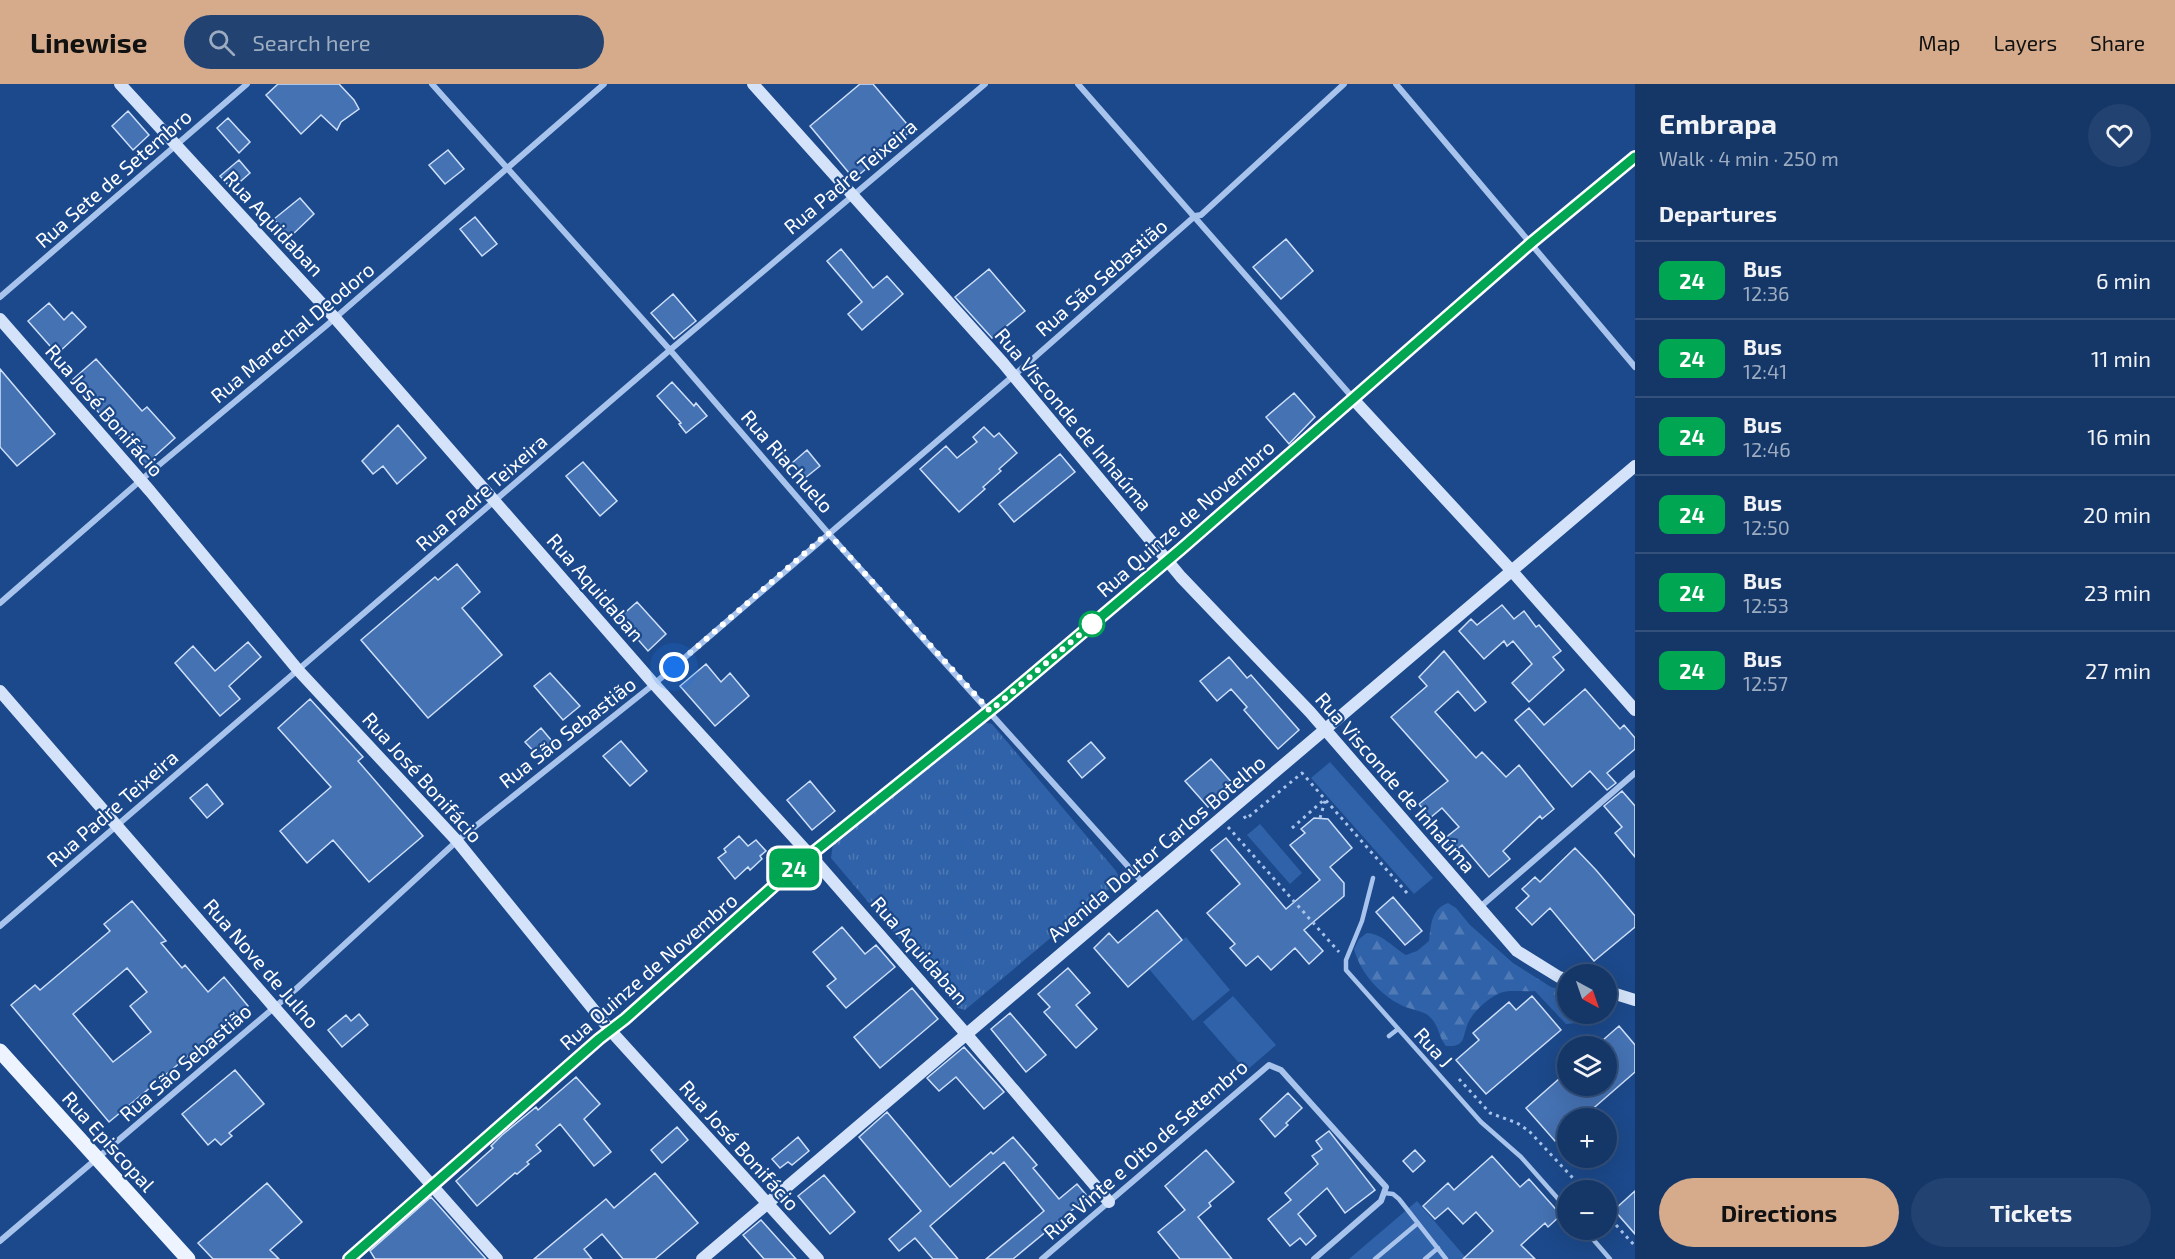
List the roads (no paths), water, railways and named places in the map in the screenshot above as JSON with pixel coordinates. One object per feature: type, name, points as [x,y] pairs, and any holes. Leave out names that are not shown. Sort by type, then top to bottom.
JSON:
[{"type":"main road","name":"Rua Aquidaban","points":[[120,84],[335,318],[654,684],[810,855],[968,1035],[1109,1202]]},
{"type":"main road","name":"Rua Visconde de Inhaúma","points":[[753,84],[1013,376],[1167,560],[1324,729],[1517,951],[1557,976]]},
{"type":"main road","name":"Rua Quinze de Novembro","points":[[349,1259],[810,855],[990,711],[1531,243],[1635,157]]},
{"type":"main road","name":"Rua José Bonifácio","points":[[0,320],[141,480],[298,670],[457,841],[610,1030],[818,1259]]},
{"type":"main road","points":[[1353,399],[1511,570],[1635,710]]},
{"type":"main road","name":"Avenida Doutor Carlos Botelho","points":[[702,1259],[1635,466]]},
{"type":"main road","name":"Rua Nove de Julho","points":[[0,690],[274,1007],[497,1259]]},
{"type":"main road","points":[[1617,994],[1635,999]]},
{"type":"main road","name":"Rua Episcopal","points":[[0,1051],[188,1259]]},
{"type":"street","name":"Rua Sete de Setembro","points":[[0,297],[247,84]]},
{"type":"street","name":"Rua Riachuelo","points":[[432,84],[670,350],[828,533],[1144,884]]},
{"type":"street","name":"Rua Marechal Deodoro","points":[[0,603],[141,480],[335,318],[604,84]]},
{"type":"street","name":"Rua Padre Teixeira","points":[[0,926],[670,350],[985,84]]},
{"type":"street","points":[[1078,84],[1353,399]]},
{"type":"street","name":"Rua São Sebastião","points":[[0,1241],[274,1007],[457,841],[654,684],[1013,376],[1195,216],[1201,215],[1344,84]]},
{"type":"street","points":[[1395,84],[1635,367]]},
{"type":"street","points":[[1479,908],[1635,773]]},
{"type":"street","name":"Rua Vinte e Oito de Setembro","points":[[1042,1259],[1269,1065],[1281,1070],[1379,1179],[1386,1187],[1384,1193]]},
{"type":"street","points":[[1314,1259],[1381,1201],[1384,1193]]},
{"type":"lane","name":"Rua J","points":[[1373,878],[1362,921],[1346,960],[1346,970],[1481,1122],[1521,1157],[1557,1198]]},
{"type":"lane","points":[[1389,1036],[1398,1029]]},
{"type":"lane","points":[[1384,1193],[1393,1194],[1399,1199],[1446,1259]]},
{"type":"lane","points":[[1375,1259],[1418,1223]]},
{"type":"lane","points":[[1594,1240],[1610,1259]]},
{"type":"lane","points":[[1425,1259],[1438,1248]]}]
